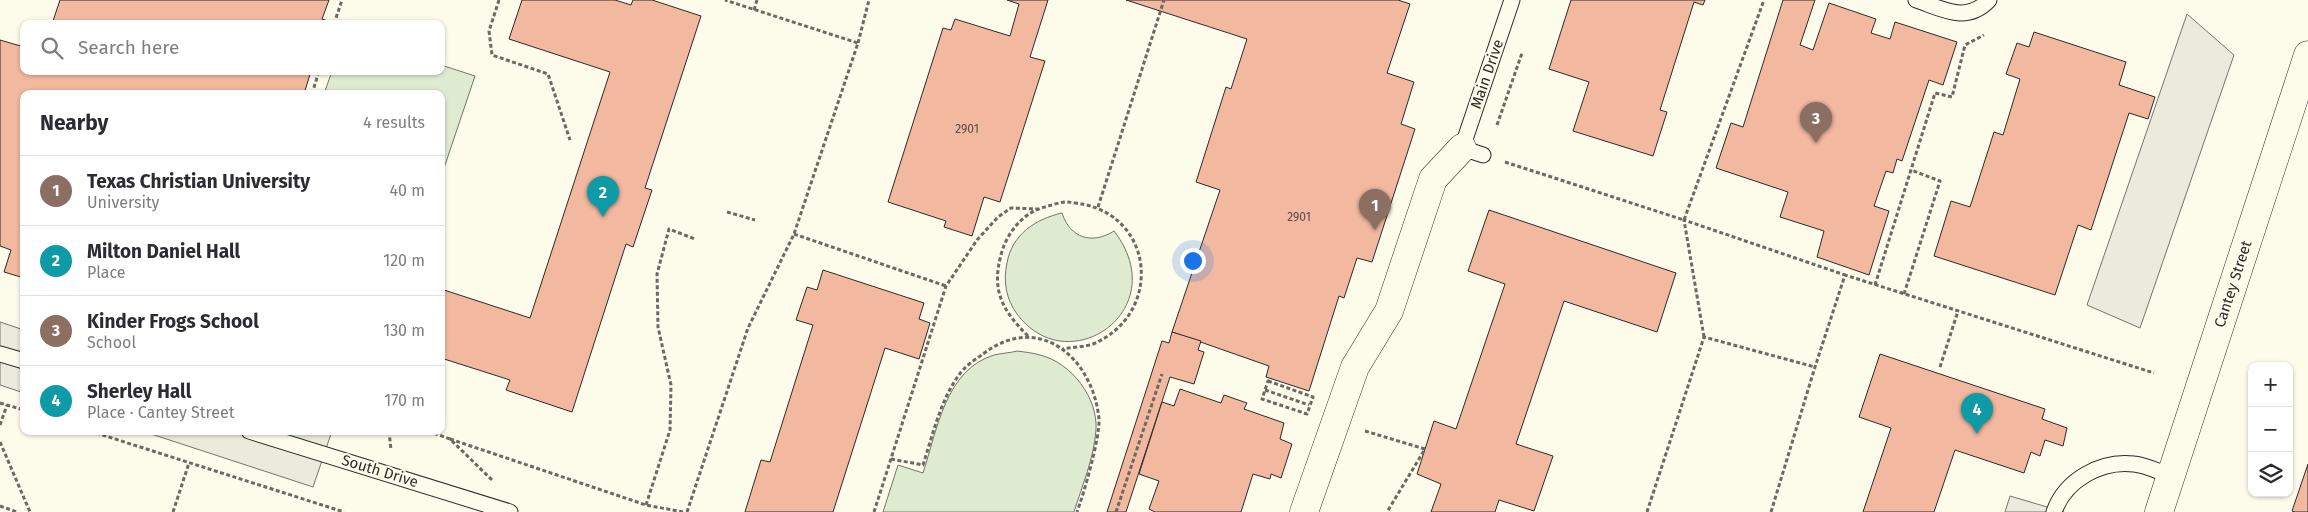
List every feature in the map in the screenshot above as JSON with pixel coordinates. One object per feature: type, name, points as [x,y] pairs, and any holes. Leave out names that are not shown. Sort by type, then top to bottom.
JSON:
[{"type":"street","name":"Cantey Street","points":[[2159,512],[2308,55]]},
{"type":"street","points":[[1304,512],[1354,367],[1389,311],[1433,179],[1472,151]]},
{"type":"lane","name":"Main Drive","points":[[1472,151],[1512,0]]},
{"type":"lane","points":[[1916,0],[1961,15],[1981,8],[1989,0]]},
{"type":"lane","points":[[0,354],[20,360]]},
{"type":"lane","name":"South Drive","points":[[262,435],[510,512]]},
{"type":"lane","points":[[2054,512],[2070,485],[2089,472],[2112,464],[2134,464],[2171,476]]},
{"type":"path","points":[[335,20],[342,0]]},
{"type":"path","points":[[499,0],[489,31],[492,55],[548,74],[570,140]]},
{"type":"path","points":[[725,0],[858,43]]},
{"type":"path","points":[[754,10],[758,0]]},
{"type":"path","points":[[687,512],[748,328],[794,234],[858,43],[869,0]]},
{"type":"path","points":[[1098,207],[1164,0]]},
{"type":"path","points":[[1648,512],[1704,337],[1684,220],[1764,0]]},
{"type":"path","points":[[1875,285],[1935,94],[1952,97],[1965,45]]},
{"type":"path","points":[[313,90],[318,75]]},
{"type":"path","points":[[1472,151],[1875,285],[2154,373]]},
{"type":"path","points":[[1904,294],[1940,181],[1911,170]]},
{"type":"path","points":[[874,512],[946,286],[976,240],[998,217],[1011,208],[1038,209],[1068,202],[1098,207],[1122,224],[1138,249],[1143,278],[1136,306],[1118,330],[1092,344],[1063,349]]},
{"type":"path","points":[[1038,209],[1017,223],[1003,244],[997,269],[999,294],[1010,318],[1028,336],[1057,345],[1063,349],[1080,367],[1093,392],[1099,421],[1092,457],[1077,512]]},
{"type":"path","points":[[727,212],[755,220]]},
{"type":"path","points":[[646,505],[670,430],[671,385],[658,327],[657,274],[669,229],[695,239]]},
{"type":"path","points":[[794,234],[946,286]]},
{"type":"path","points":[[1771,512],[1814,367],[1845,275]]},
{"type":"path","points":[[1940,367],[1958,311]]},
{"type":"path","points":[[891,459],[922,465],[948,392],[963,369],[995,345],[1028,336]]},
{"type":"path","points":[[1704,337],[1814,367]]},
{"type":"path","points":[[1116,512],[1162,374]]},
{"type":"path","points":[[1301,412],[1262,399],[1268,381],[1306,395]]},
{"type":"path","points":[[1265,390],[1303,403]]},
{"type":"path","points":[[0,403],[20,409]]},
{"type":"path","points":[[0,425],[6,405]]},
{"type":"path","points":[[1362,430],[1425,449],[1387,512]]},
{"type":"path","points":[[102,435],[331,510],[344,512]]},
{"type":"path","points":[[439,435],[646,505],[683,512]]},
{"type":"path","points":[[450,439],[497,485]]},
{"type":"path","points":[[0,442],[30,512]]},
{"type":"path","points":[[173,512],[189,463]]},
{"type":"path","points":[[0,506],[17,512]]},
{"type":"green space","points":[[445,66],[475,76],[445,165],[445,90],[325,90],[331,75],[445,75]]},
{"type":"green space","points":[[1062,213],[1070,228],[1083,237],[1098,238],[1114,231],[1129,260],[1132,287],[1124,310],[1108,328],[1086,339],[1062,341],[1038,333],[1017,314],[1006,290],[1005,276],[1007,263],[1014,244],[1034,224]]},
{"type":"green space","points":[[1017,351],[1040,355],[1052,359],[1063,366],[1081,383],[1093,406],[1096,430],[1095,440],[1074,512],[883,512],[898,465],[923,473],[945,404],[964,374],[977,363],[994,355]]},
{"type":"shaded area","points":[[2187,14],[2234,55],[2140,328],[2087,305]]},
{"type":"shaded area","points":[[0,322],[20,329],[20,392],[0,385]]},
{"type":"shaded area","points":[[154,435],[331,435],[313,487]]},
{"type":"shaded area","points":[[2010,496],[2064,512],[2005,512]]},
{"type":"building","points":[[60,0],[329,0],[322,19],[325,20],[53,20]]},
{"type":"building","points":[[522,0],[615,0],[631,5],[633,0],[652,0],[701,16],[645,188],[652,190],[633,247],[626,244],[572,412],[506,390],[510,380],[445,359],[445,290],[530,318],[610,72],[509,39]]},
{"type":"building","points":[[1007,0],[1048,0],[1030,57],[1045,61],[1000,202],[984,197],[972,236],[944,227],[946,221],[888,202],[943,28],[951,30],[955,19],[1010,36],[1019,4]]},
{"type":"building","points":[[1126,0],[1398,0],[1410,4],[1387,73],[1414,82],[1401,124],[1415,129],[1372,262],[1357,258],[1344,298],[1339,296],[1309,391],[1266,377],[1269,366],[1172,332],[1220,190],[1196,182],[1226,87],[1231,89],[1247,39]]},
{"type":"building","points":[[1571,0],[1705,0],[1703,5],[1694,2],[1660,110],[1667,112],[1653,156],[1573,131],[1589,82],[1549,69]]},
{"type":"building","points":[[1783,0],[1815,0],[1800,45],[1813,50],[1829,3],[1876,19],[1871,33],[1890,39],[1895,22],[1957,42],[1943,85],[1929,80],[1902,161],[1897,159],[1893,173],[1886,171],[1874,206],[1889,211],[1869,275],[1817,257],[1824,231],[1780,217],[1788,192],[1716,168],[1731,123],[1743,127]]},
{"type":"building","points":[[2034,32],[2126,62],[2119,85],[2155,97],[2148,119],[2129,113],[2091,230],[2078,225],[2055,295],[1934,256],[1951,201],[1970,207],[1994,132],[2003,135],[2020,79],[2006,74],[2017,43],[2029,47]]},
{"type":"building","points":[[0,40],[20,46],[20,75],[310,75],[305,90],[20,90],[20,277],[4,272],[11,250],[0,246]]},
{"type":"building","points":[[1489,210],[1676,273],[1657,332],[1564,301],[1516,444],[1553,456],[1534,511],[1499,500],[1495,512],[1431,512],[1441,484],[1417,474],[1434,421],[1456,429],[1505,284],[1468,271]]},
{"type":"building","points":[[823,270],[924,303],[919,319],[930,323],[919,359],[885,348],[833,512],[745,512],[761,460],[770,462],[813,325],[796,320],[807,287],[817,290]]},
{"type":"building","points":[[1172,332],[1201,341],[1198,350],[1204,352],[1194,384],[1170,377],[1126,512],[1107,512],[1162,341],[1169,343]]},
{"type":"building","points":[[1880,354],[2045,409],[2042,419],[2067,428],[2063,446],[2045,440],[2040,456],[2031,452],[2024,473],[1955,450],[1934,512],[1863,512],[1891,428],[1859,417]]},
{"type":"building","points":[[1180,389],[1221,403],[1224,395],[1247,403],[1244,409],[1284,423],[1280,439],[1292,444],[1281,478],[1271,474],[1270,479],[1253,474],[1241,512],[1155,512],[1149,509],[1159,481],[1139,474],[1162,402],[1174,406]]},
{"type":"building","points":[[2308,464],[2308,512],[2295,512],[2292,511]]},
{"type":"place","name":"Kinder Frogs School","points":[[1816,143]]},
{"type":"place","name":"Milton Daniel Hall","points":[[603,217]]},
{"type":"place","name":"Texas Christian University","points":[[1375,230]]},
{"type":"place","name":"Sherley Hall","points":[[1977,434]]}]
